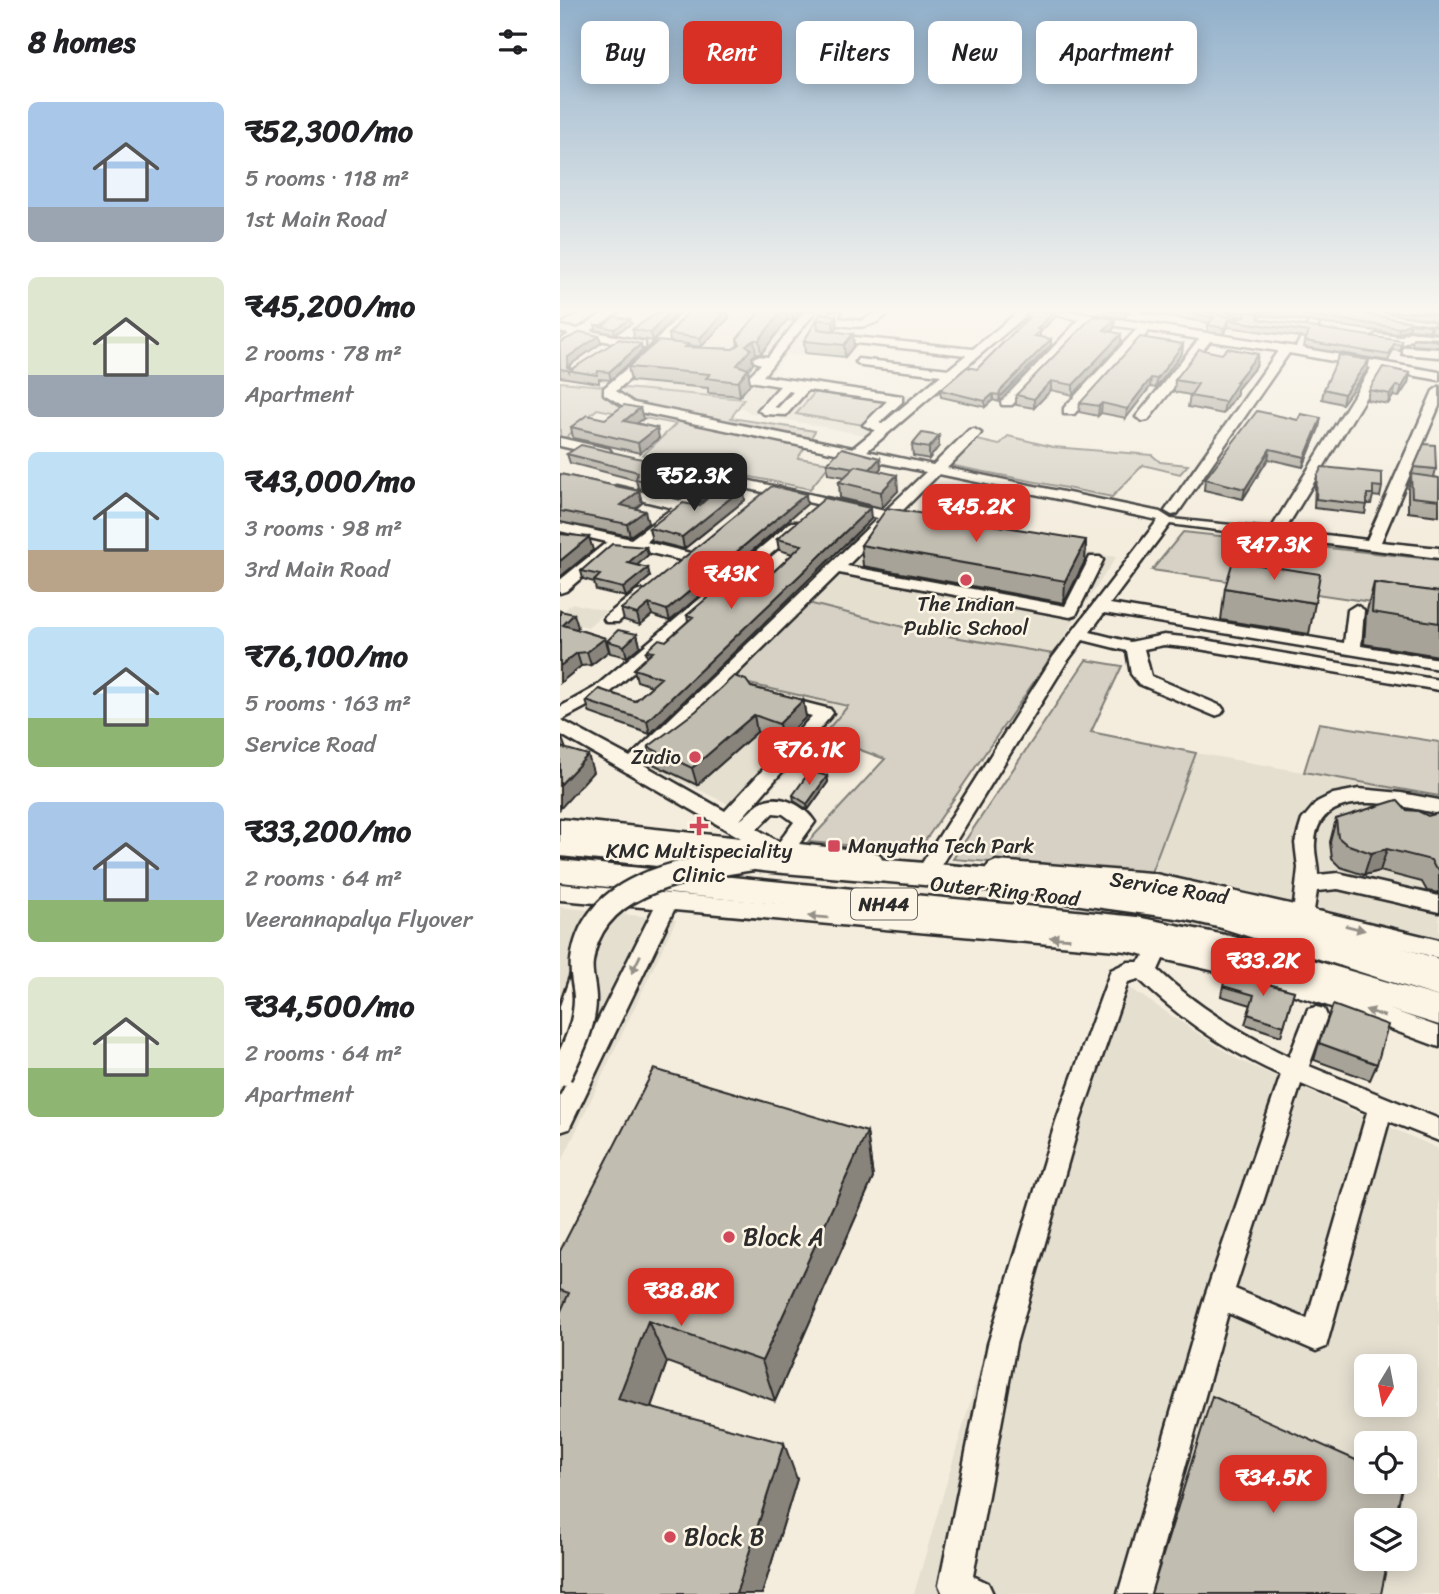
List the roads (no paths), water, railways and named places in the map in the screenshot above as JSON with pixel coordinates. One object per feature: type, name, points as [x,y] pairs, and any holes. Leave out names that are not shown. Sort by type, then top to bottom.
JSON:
[{"type":"highway","name":"NH44","points":[[560,838],[772,853],[1136,892],[1245,913],[1439,972]]},
{"type":"highway","name":"Outer Ring Road","points":[[560,871],[1137,929],[1169,943],[1207,943],[1439,1011]]},
{"type":"street","points":[[614,386],[608,391],[620,402],[1171,518],[1373,542],[1439,547]]},
{"type":"street","points":[[800,386],[897,399],[870,425],[885,429]]},
{"type":"street","points":[[856,453],[936,386]]},
{"type":"street","points":[[1007,402],[1022,386]]},
{"type":"street","points":[[1069,411],[1092,386]]},
{"type":"street","points":[[1143,417],[1167,386]]},
{"type":"street","points":[[931,865],[1059,661],[1171,518],[1267,386]]},
{"type":"street","points":[[1277,531],[1366,386]]},
{"type":"street","points":[[1373,542],[1407,482],[1422,446],[1439,391]]},
{"type":"street","points":[[632,766],[974,433]]},
{"type":"street","points":[[560,442],[613,454]]},
{"type":"street","points":[[653,464],[720,479],[765,494],[823,502],[888,516]]},
{"type":"street","points":[[560,540],[610,546],[634,544],[720,479]]},
{"type":"street","points":[[597,485],[683,506]]},
{"type":"street","points":[[560,715],[600,692],[823,502]]},
{"type":"street","points":[[560,527],[634,544],[694,553],[669,572]]},
{"type":"street","points":[[1373,542],[1439,553]]},
{"type":"street","points":[[560,588],[610,546]]},
{"type":"street","points":[[835,568],[1070,612],[1095,560]]},
{"type":"street","points":[[612,619],[650,588]]},
{"type":"street","points":[[1099,607],[1439,664]]},
{"type":"street","points":[[1352,649],[1356,610]]},
{"type":"street","points":[[1079,634],[1135,647],[1164,640],[1193,643],[1439,685]]},
{"type":"street","points":[[1135,647],[1140,674],[1145,680],[1215,710]]},
{"type":"street","points":[[735,825],[824,713],[761,697]]},
{"type":"street","points":[[560,726],[735,825],[772,853]]},
{"type":"street","points":[[1303,915],[1308,857],[1304,843],[1310,817],[1321,807],[1333,801],[1372,795],[1439,807]]},
{"type":"street","points":[[560,1075],[575,1046],[583,1017],[583,950],[603,914],[636,888],[660,877],[772,853],[805,822],[800,814],[782,807],[768,807],[735,825]]},
{"type":"street","name":"Service Road","points":[[560,826],[772,853],[1151,881],[1228,896],[1439,949]]},
{"type":"street","name":"Outer Ring Road","points":[[560,849],[1074,897],[1183,911],[1287,939],[1439,988]]},
{"type":"street","points":[[1307,884],[1338,881],[1439,904]]},
{"type":"street","points":[[560,892],[1127,943],[1169,943],[1228,965],[1325,995],[1439,1037]]},
{"type":"street","points":[[560,1044],[578,987],[597,897]]},
{"type":"street","points":[[560,1121],[667,903]]},
{"type":"street","points":[[977,1594],[955,1585],[1002,1345],[1068,1121],[1119,976],[1128,971],[1144,970],[1169,943]]},
{"type":"street","points":[[1144,970],[1190,1013],[1294,1070],[1439,1130]]},
{"type":"street","points":[[1134,1594],[1219,1296],[1294,1070],[1316,1016]]},
{"type":"street","points":[[1219,1296],[1316,1337],[1381,1106]]},
{"type":"place","name":"The Indian Public School","points":[[966,580]]},
{"type":"place","name":"Zudio","points":[[695,757]]},
{"type":"place","name":"KMC Multispeciality Clinic","points":[[699,826]]},
{"type":"place","name":"Manyatha Tech Park","points":[[834,846]]},
{"type":"place","name":"Block A","points":[[729,1237]]},
{"type":"place","name":"Block B","points":[[670,1537]]}]
